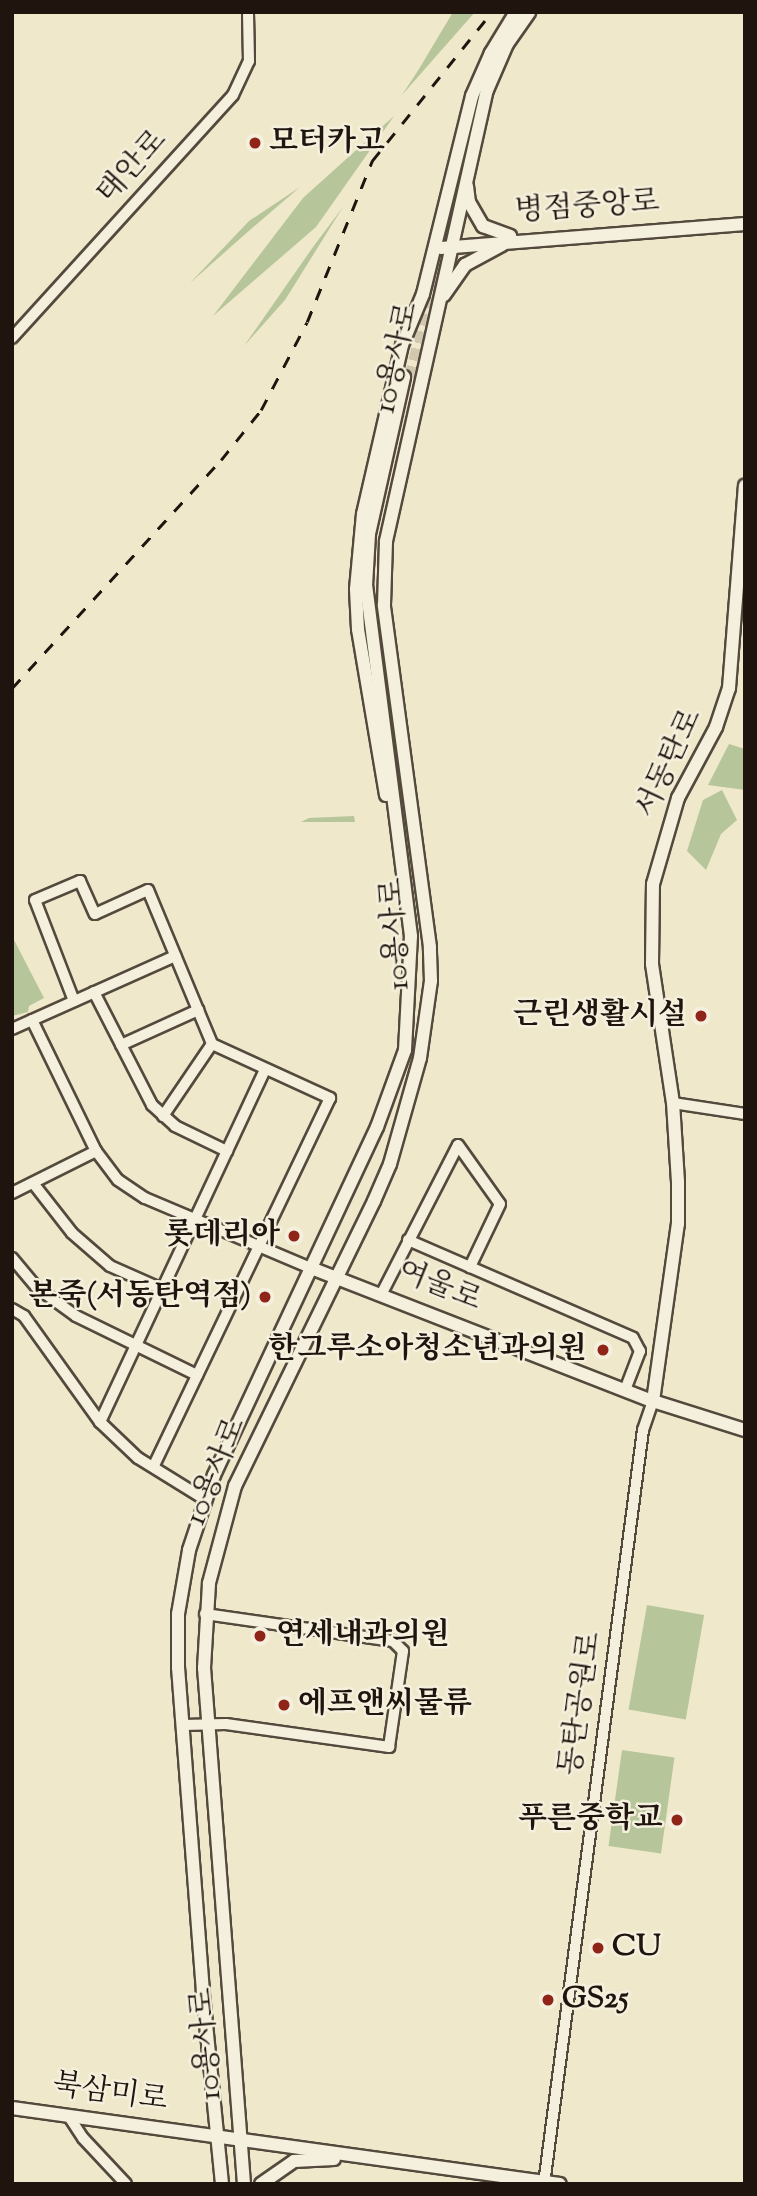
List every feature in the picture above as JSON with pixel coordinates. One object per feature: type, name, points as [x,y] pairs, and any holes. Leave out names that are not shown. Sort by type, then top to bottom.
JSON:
[{"type":"street","name":"태안로","points":[[12,338],[233,95],[249,61],[248,12]]},
{"type":"street","name":"10용사로","points":[[222,2184],[183,1725],[178,1614],[189,1550],[204,1499],[377,1127],[404,1050],[411,936],[393,815],[358,629],[356,589],[363,514],[402,345],[423,294],[472,96],[491,53],[516,12]]},
{"type":"street","name":"10용사로","points":[[244,2184],[209,1725],[205,1614],[214,1554],[235,1486],[390,1164],[428,1017],[430,947],[383,573],[391,510],[470,156],[492,73],[529,12]]},
{"type":"street","points":[[470,156],[467,186],[477,219],[491,232],[520,238]]},
{"type":"street","name":"병점중앙로","points":[[434,248],[520,238],[745,224]]},
{"type":"street","points":[[434,318],[447,286],[461,270],[482,253],[520,238]]},
{"type":"street","points":[[402,345],[419,341],[428,351]]},
{"type":"street","name":"10용사로","points":[[393,815],[394,792],[366,586],[374,510],[407,378],[375,536],[372,588],[402,791],[411,812]]},
{"type":"street","name":"서동탄로","points":[[653,1401],[678,1224],[673,1103],[652,964],[653,884],[678,798],[724,707],[737,622],[745,486]]},
{"type":"street","points":[[74,1001],[35,900],[80,881],[95,914],[148,890],[212,1044],[330,1098],[152,1467]]},
{"type":"street","points":[[12,1029],[175,956]]},
{"type":"street","points":[[94,992],[152,1105],[174,1126],[227,1151]]},
{"type":"street","points":[[121,1045],[198,1010]]},
{"type":"street","points":[[32,1020],[96,1151],[130,1190],[311,1268]]},
{"type":"street","points":[[163,1116],[212,1044]]},
{"type":"street","points":[[100,1422],[265,1070]]},
{"type":"street","points":[[673,1103],[745,1114]]},
{"type":"street","points":[[382,1293],[458,1145],[500,1204],[470,1267]]},
{"type":"street","points":[[12,1193],[96,1151]]},
{"type":"street","points":[[33,1182],[72,1233],[110,1266],[162,1289]]},
{"type":"street","points":[[408,1240],[633,1338],[640,1351],[625,1390]]},
{"type":"street","points":[[12,1258],[37,1287],[76,1316],[197,1375]]},
{"type":"street","name":"여울로","points":[[311,1268],[382,1293],[653,1401],[745,1430]]},
{"type":"street","name":"10용사로","points":[[12,1309],[24,1316],[100,1422],[152,1467],[204,1499]]},
{"type":"street","name":"동탄공원로","points":[[544,2183],[643,1430],[653,1401]]},
{"type":"street","points":[[183,1725],[209,1725],[389,1747],[403,1651],[393,1641],[205,1614]]},
{"type":"street","name":"북삼미로","points":[[12,2108],[242,2140]]},
{"type":"street","points":[[68,2115],[127,2184]]},
{"type":"street","points":[[242,2140],[560,2184]]},
{"type":"street","points":[[261,2184],[294,2161],[356,2156]]},
{"type":"green space","points":[[453,12],[475,12],[402,95],[419,69]]},
{"type":"green space","points":[[394,116],[316,227],[213,316],[303,198]]},
{"type":"green space","points":[[300,187],[251,229],[190,283],[249,221]]},
{"type":"green space","points":[[343,207],[285,300],[244,346],[313,247]]},
{"type":"green space","points":[[729,744],[745,749],[745,790],[708,785]]},
{"type":"green space","points":[[722,790],[737,820],[721,834],[706,870],[687,851],[703,800]]},
{"type":"green space","points":[[354,816],[355,822],[301,822],[309,818]]},
{"type":"green space","points":[[12,936],[44,998],[29,1006],[28,1012],[12,1016]]},
{"type":"green space","points":[[647,1605],[704,1615],[686,1719],[629,1709]]},
{"type":"green space","points":[[622,1750],[674,1757],[661,1853],[609,1846]]},
{"type":"tunnel","points":[[410,378],[475,117]]},
{"type":"railway","points":[[12,688],[221,460],[261,410],[307,322],[372,161],[492,12]]},
{"type":"place","name":"모터카고","points":[[255,143]]},
{"type":"place","name":"근린생활시설","points":[[701,1016]]},
{"type":"place","name":"롯데리아","points":[[294,1236]]},
{"type":"place","name":"본죽(서동탄역점)","points":[[265,1297]]},
{"type":"place","name":"한그루소아청소년과의원","points":[[603,1350]]},
{"type":"place","name":"연세내과의원","points":[[260,1636]]},
{"type":"place","name":"에프앤씨물류","points":[[284,1705]]},
{"type":"place","name":"푸른중학교","points":[[677,1820]]},
{"type":"place","name":"CU","points":[[598,1948]]},
{"type":"place","name":"GS25","points":[[548,2000]]}]
